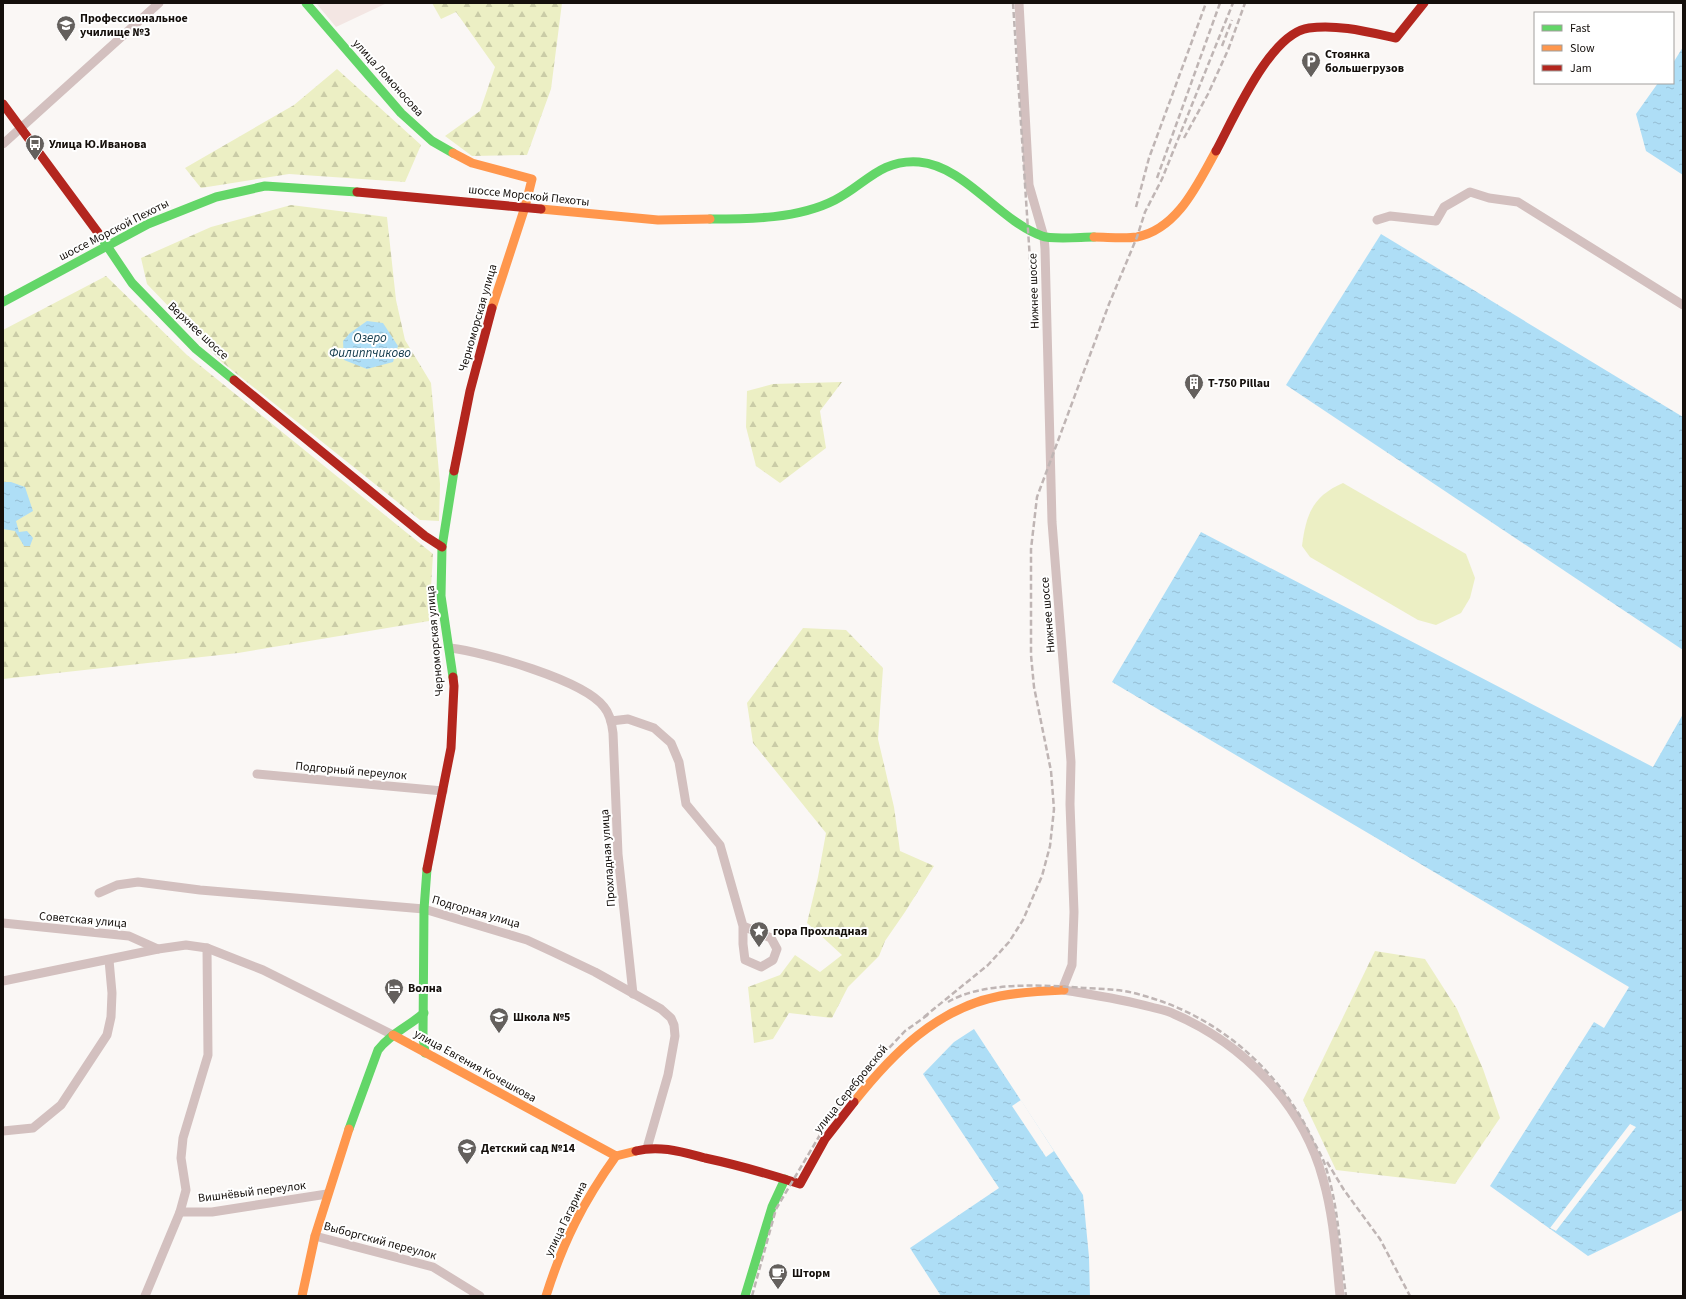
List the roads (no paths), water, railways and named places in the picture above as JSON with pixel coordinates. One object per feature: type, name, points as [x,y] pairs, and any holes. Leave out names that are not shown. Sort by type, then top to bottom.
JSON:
[{"type":"street","points":[[3,144],[159,3]]},
{"type":"street","name":"улица Ломоносова","points":[[306,3],[401,113],[432,141],[472,162],[532,179]]},
{"type":"street","name":"Нижнее шоссе","points":[[1019,3],[1029,185],[1044,237],[1052,522],[1071,762],[1070,804],[1074,912],[1072,965],[1064,985],[1064,990]]},
{"type":"street","name":"Нижнее шоссе","points":[[1044,237],[1137,237],[1149,234],[1168,222],[1179,211],[1195,188],[1264,65],[1287,37],[1306,28],[1321,27],[1349,28],[1396,38],[1424,3]]},
{"type":"street","name":"Верхнее шоссе","points":[[3,104],[107,245],[132,283],[196,350],[425,536],[442,547]]},
{"type":"street","name":"шоссе Морской Пехоты","points":[[3,302],[107,245],[182,209],[216,197],[265,186],[390,194],[658,220],[778,216],[809,209],[835,200],[875,172],[896,164],[917,162],[933,164],[952,173],[1009,218],[1028,230],[1044,237]]},
{"type":"street","name":"Черноморская улица","points":[[425,1053],[423,1036],[424,909],[427,871],[451,748],[454,686],[450,648],[441,596],[442,547],[451,484],[470,391],[498,288],[525,207],[532,179]]},
{"type":"street","points":[[1377,220],[1390,216],[1436,221],[1444,207],[1470,192],[1490,198],[1518,202],[1683,305]]},
{"type":"street","points":[[450,648],[472,651],[567,682],[591,695],[604,707],[611,721],[628,718],[654,728],[671,743],[679,762],[686,804],[720,845],[744,926],[743,944],[745,960],[762,967],[773,960],[777,949],[771,938],[744,926]]},
{"type":"street","name":"Прохладная улица","points":[[611,721],[613,733],[618,854],[633,994]]},
{"type":"street","name":"Подгорный переулок","points":[[257,774],[443,791]]},
{"type":"street","name":"Подгорная улица","points":[[99,893],[117,886],[138,882],[200,890],[424,909],[527,940],[595,972],[661,1010],[671,1018],[674,1025],[675,1036],[668,1075],[647,1148]]},
{"type":"street","name":"Советская улица","points":[[3,924],[129,936],[158,949]]},
{"type":"street","name":"улица Евгения Кочешкова","points":[[3,981],[158,949],[186,945],[207,948],[263,970],[393,1035],[616,1156]]},
{"type":"street","points":[[145,1296],[180,1212],[186,1190],[181,1158],[183,1138],[208,1056],[207,948]]},
{"type":"street","points":[[3,1131],[34,1128],[61,1104],[107,1035],[111,1017],[112,993],[109,960]]},
{"type":"street","name":"улица Серебровской","points":[[785,1179],[800,1184],[825,1138],[866,1086],[903,1046],[930,1024],[971,1004],[990,997],[1035,990],[1064,990],[1114,998],[1173,1013],[1212,1034],[1237,1051],[1262,1074],[1290,1108],[1306,1134],[1321,1172],[1331,1212],[1340,1296]]},
{"type":"street","points":[[302,1296],[315,1236],[327,1194],[356,1106],[378,1050],[384,1042],[414,1022],[424,1013]]},
{"type":"street","points":[[616,1156],[647,1148],[679,1150],[750,1168],[785,1179],[772,1207],[745,1296]]},
{"type":"street","name":"улица Гагарина","points":[[546,1296],[561,1250],[570,1231],[596,1184],[616,1156]]},
{"type":"street","name":"Вишнёвый переулок","points":[[180,1212],[212,1212],[327,1194]]},
{"type":"street","name":"Выборгский переулок","points":[[315,1236],[433,1267],[480,1296]]},
{"type":"water","points":[[1683,47],[1683,175],[1646,151],[1636,114],[1657,84],[1674,84],[1674,61]]},
{"type":"water","points":[[1381,234],[1683,417],[1683,650],[1286,385]]},
{"type":"water","name":"Озеро Филиппчиково","points":[[367,321],[383,323],[398,346],[393,362],[367,369],[344,360],[343,341],[350,333]]},
{"type":"water","points":[[3,482],[11,482],[25,487],[33,511],[16,521],[19,532],[27,531],[33,538],[30,546],[24,546],[15,531],[3,529]]},
{"type":"water","points":[[1201,532],[1653,767],[1683,714],[1683,1210],[1588,1256],[1490,1186],[1594,1022],[1604,1028],[1629,987],[1112,682]]},
{"type":"water","points":[[974,1029],[1083,1195],[1089,1257],[1090,1296],[941,1296],[910,1248],[999,1188],[923,1074],[954,1042]]},
{"type":"railway","points":[[1013,3],[1031,275]]},
{"type":"railway","points":[[1136,207],[1149,158],[1206,3]]},
{"type":"railway","points":[[1157,178],[1220,3]]},
{"type":"railway","points":[[924,1017],[988,965],[1009,942],[1023,920],[1042,876],[1050,846],[1054,809],[1051,771],[1034,687],[1031,655],[1031,549],[1037,497],[1109,304],[1137,237],[1145,212],[1162,179],[1233,3]]},
{"type":"railway","points":[[1184,138],[1208,94],[1228,50],[1245,3]]},
{"type":"railway","points":[[1222,46],[1232,20]]},
{"type":"railway","points":[[948,1002],[962,995],[1014,986],[1051,986],[1113,990],[1134,993],[1169,1004],[1195,1016],[1220,1031],[1243,1048],[1264,1068],[1282,1090],[1299,1114],[1321,1155],[1330,1181],[1336,1213],[1346,1296]]},
{"type":"railway","points":[[752,1296],[776,1209],[827,1123],[889,1048],[905,1031],[929,1014]]},
{"type":"railway","points":[[1327,1162],[1344,1190],[1380,1239],[1410,1296]]},
{"type":"place","name":"Профессиональное училище №3","points":[[66,42]]},
{"type":"place","name":"Стоянка большегрузов","points":[[1311,78]]},
{"type":"place","name":"Улица Ю.Иванова","points":[[35,161]]},
{"type":"place","name":"T-750 Pillau","points":[[1194,400]]},
{"type":"place","name":"гора Прохладная","points":[[759,948]]},
{"type":"place","name":"Волна","points":[[394,1005]]},
{"type":"place","name":"Школа №5","points":[[499,1034]]},
{"type":"place","name":"Детский сад №14","points":[[467,1165]]},
{"type":"place","name":"Шторм","points":[[778,1290]]}]
